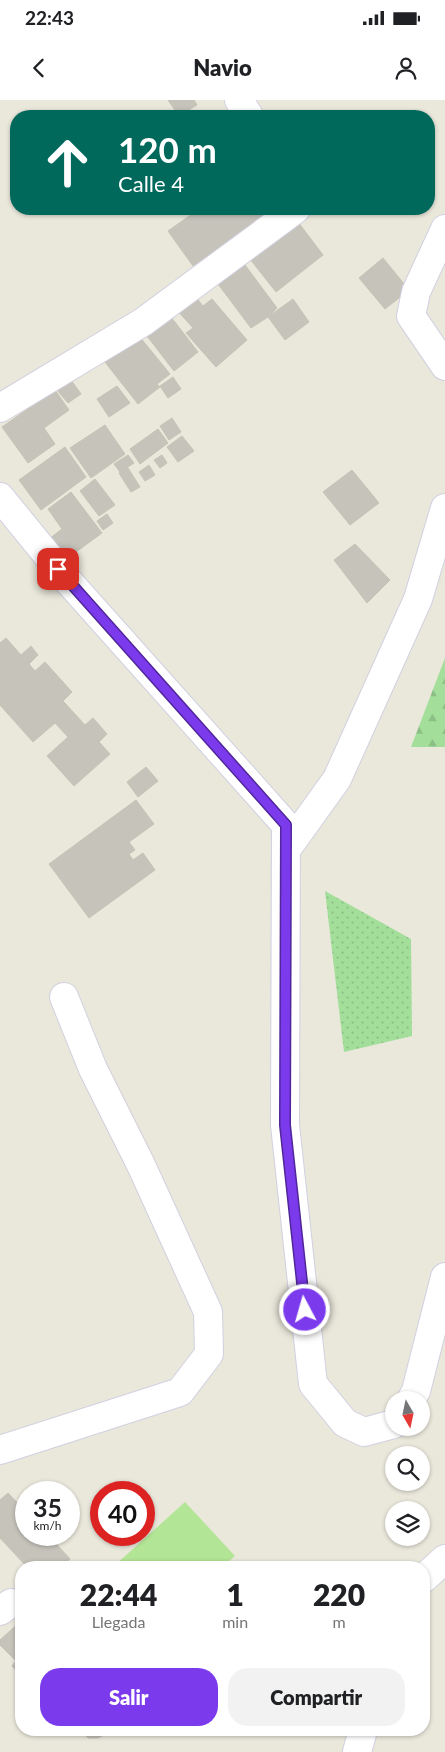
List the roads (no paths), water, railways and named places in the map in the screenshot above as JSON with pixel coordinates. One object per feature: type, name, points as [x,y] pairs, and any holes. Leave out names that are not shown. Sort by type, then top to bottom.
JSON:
[{"type":"street","points":[[0,408],[143,322],[288,215]]},
{"type":"street","points":[[445,229],[416,292],[411,316],[445,366]]},
{"type":"street","points":[[0,497],[70,583],[286,825],[285,1125],[313,1384],[345,1423],[364,1432],[385,1426]]},
{"type":"street","points":[[286,850],[337,779],[418,599],[445,508]]},
{"type":"street","points":[[0,1450],[180,1392],[209,1354],[208,1312],[93,1069],[64,997]]},
{"type":"street","points":[[416,1391],[445,1277]]},
{"type":"street","points":[[430,1573],[445,1559]]},
{"type":"street","points":[[357,1752],[362,1736]]}]
